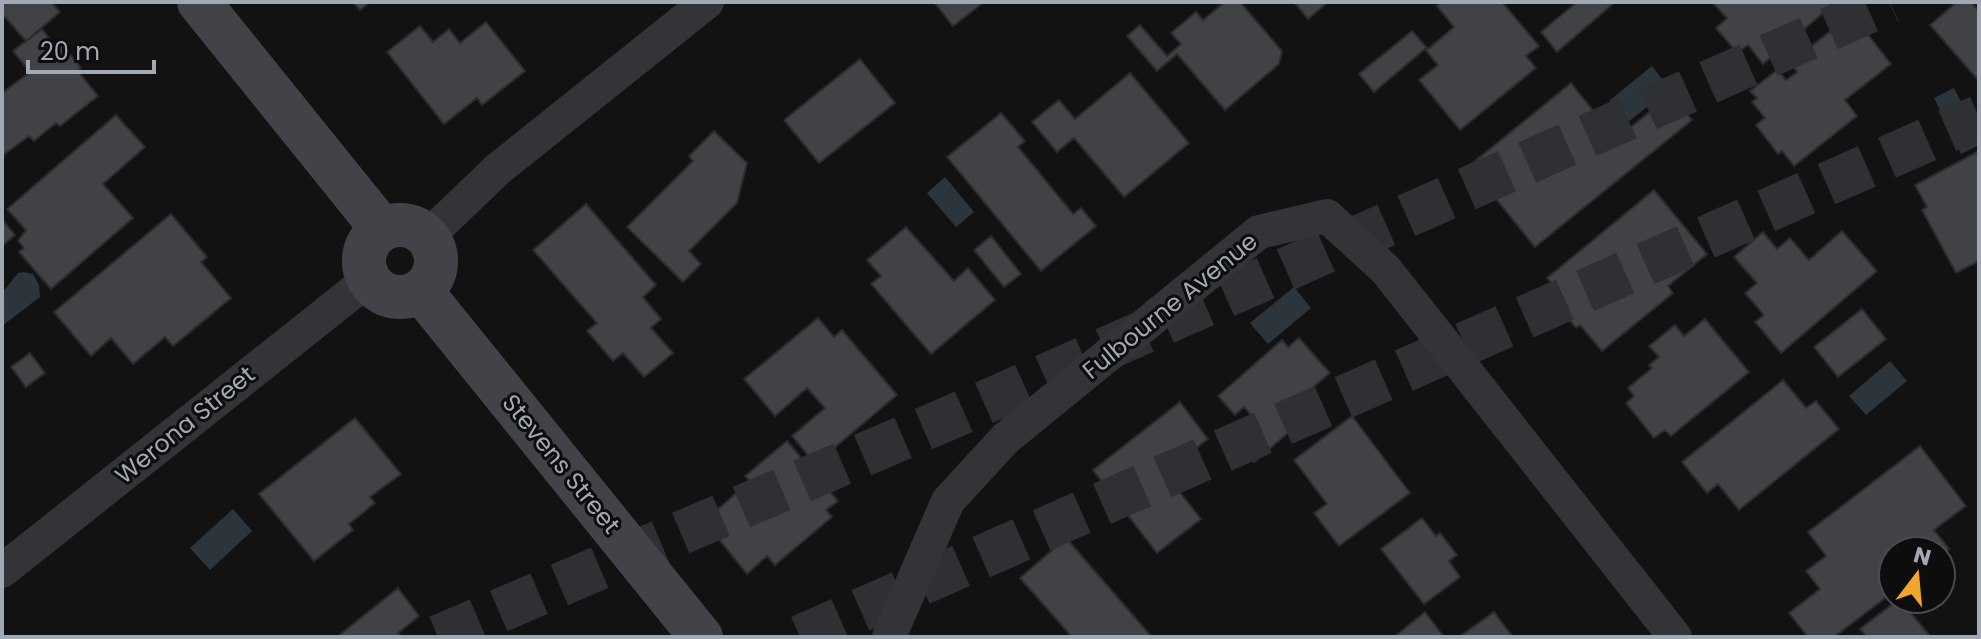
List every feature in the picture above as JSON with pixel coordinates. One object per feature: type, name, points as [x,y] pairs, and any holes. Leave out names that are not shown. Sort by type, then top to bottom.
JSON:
[{"type":"street","points":[[199,2],[382,229]]},
{"type":"street","points":[[427,237],[498,169],[707,2]]},
{"type":"street","name":"Fulbourne Avenue","points":[[889,637],[948,501],[1005,439],[1259,232],[1327,216],[1386,270],[1675,637]]},
{"type":"street","points":[[394,225],[417,229],[434,247],[435,271],[421,291],[411,297],[398,298],[376,290],[363,269],[363,258],[373,236],[382,229],[394,225]]},
{"type":"street","name":"Werona Street","points":[[2,571],[368,280]]},
{"type":"street","name":"Stevens Street","points":[[421,291],[701,637]]},
{"type":"shaded area","points":[[1652,66],[1670,89],[1619,129],[1609,116],[1610,100]]},
{"type":"shaded area","points":[[1954,88],[1979,136],[1979,145],[1961,154],[1934,98]]},
{"type":"shaded area","points":[[945,177],[974,212],[956,227],[927,193]]},
{"type":"shaded area","points":[[18,273],[33,274],[39,285],[40,297],[2,326],[2,293]]},
{"type":"shaded area","points":[[1294,287],[1311,308],[1268,344],[1250,323]]},
{"type":"shaded area","points":[[1890,361],[1907,381],[1866,415],[1849,396]]},
{"type":"shaded area","points":[[233,509],[252,531],[210,570],[190,548]]},
{"type":"building","points":[[2,2],[51,2],[60,12],[26,41],[5,17],[2,20]]},
{"type":"building","points":[[353,2],[370,2],[360,10]]},
{"type":"building","points":[[934,2],[984,2],[953,26]]},
{"type":"building","points":[[1225,2],[1240,2],[1282,51],[1279,64],[1225,110],[1177,54],[1157,71],[1127,36],[1140,25],[1167,56],[1181,44],[1171,33],[1196,12],[1203,20]]},
{"type":"building","points":[[1294,2],[1328,2],[1308,19]]},
{"type":"building","points":[[1442,2],[1502,2],[1539,46],[1526,56],[1536,68],[1460,130],[1419,80],[1438,65],[1425,49],[1374,92],[1359,74],[1412,31],[1428,49],[1454,27],[1437,6]]},
{"type":"building","points":[[1577,2],[1615,2],[1557,52],[1541,32]]},
{"type":"building","points":[[1836,2],[1763,64],[1748,45],[1737,53],[1716,28],[1727,18],[1713,3]]},
{"type":"building","points":[[1957,2],[1971,2],[1979,11],[1978,80],[1930,25]]},
{"type":"building","points":[[1852,14],[1891,64],[1845,100],[1857,116],[1794,166],[1782,151],[1778,154],[1756,125],[1765,118],[1752,102],[1757,98],[1750,91],[1777,70],[1786,80],[1797,72],[1790,63]]},
{"type":"building","points":[[486,22],[525,71],[482,105],[477,98],[444,124],[387,52],[420,26],[433,42],[449,29],[460,43]]},
{"type":"building","points":[[42,29],[55,46],[60,42],[98,96],[60,126],[56,123],[34,141],[29,136],[2,156],[2,93],[30,72],[13,51]]},
{"type":"building","points":[[860,59],[895,103],[819,163],[784,120]]},
{"type":"building","points":[[1130,73],[1189,143],[1124,197],[1074,138],[1057,152],[1032,122],[1059,100],[1075,119]]},
{"type":"building","points":[[1571,83],[1600,119],[1595,123],[1611,143],[1671,95],[1692,120],[1535,247],[1469,166]]},
{"type":"building","points":[[1001,113],[1025,141],[1018,147],[1073,214],[1081,208],[1096,226],[1041,271],[947,157]]},
{"type":"building","points":[[116,115],[145,147],[103,184],[133,218],[51,289],[19,252],[24,248],[18,241],[26,230],[7,209]]},
{"type":"building","points":[[714,131],[747,163],[737,203],[689,251],[701,264],[683,282],[627,227],[693,161],[689,156]]},
{"type":"building","points":[[1979,151],[1979,261],[1956,273],[1922,210],[1927,207],[1915,185]]},
{"type":"building","points":[[1654,190],[1707,254],[1668,286],[1673,293],[1602,351],[1580,325],[1576,328],[1548,294],[1555,288],[1547,278]]},
{"type":"building","points":[[586,204],[656,285],[643,297],[661,319],[651,328],[673,353],[644,377],[623,353],[613,361],[587,331],[597,323],[533,250]]},
{"type":"building","points":[[171,214],[207,257],[201,262],[231,298],[173,346],[165,337],[133,364],[111,338],[91,356],[54,312]]},
{"type":"building","points":[[2,219],[15,235],[2,246]]},
{"type":"building","points":[[906,227],[954,281],[968,268],[995,300],[931,354],[871,284],[881,276],[867,260]]},
{"type":"building","points":[[1842,231],[1877,271],[1781,353],[1755,322],[1764,315],[1745,293],[1757,283],[1734,257],[1763,232],[1777,249],[1790,238],[1809,260]]},
{"type":"building","points":[[991,236],[1021,274],[1004,287],[974,250]]},
{"type":"building","points":[[1862,309],[1886,339],[1838,377],[1814,347]]},
{"type":"building","points":[[818,318],[834,337],[842,330],[897,395],[815,464],[792,436],[825,408],[807,388],[775,416],[744,379]]},
{"type":"building","points":[[1705,319],[1749,372],[1671,436],[1665,430],[1654,438],[1626,403],[1634,396],[1628,388],[1652,368],[1649,365],[1659,357],[1649,346],[1675,325],[1684,336]]},
{"type":"building","points":[[1299,338],[1330,373],[1310,390],[1322,404],[1254,462],[1236,441],[1258,423],[1244,407],[1235,415],[1218,396],[1282,340],[1288,347]]},
{"type":"building","points":[[30,353],[45,373],[26,387],[11,367]]},
{"type":"building","points":[[1783,380],[1806,408],[1816,401],[1839,429],[1739,510],[1718,484],[1707,493],[1682,462]]},
{"type":"building","points":[[1180,402],[1208,439],[1164,472],[1201,519],[1157,553],[1093,470]]},
{"type":"building","points":[[1352,416],[1410,493],[1339,546],[1314,513],[1327,504],[1294,460]]},
{"type":"building","points":[[355,418],[401,474],[370,497],[375,503],[349,524],[353,530],[314,561],[259,494]]},
{"type":"building","points":[[787,441],[838,501],[826,510],[832,517],[775,565],[767,556],[747,574],[712,531],[717,510],[750,481],[745,476]]},
{"type":"building","points":[[1920,446],[1966,506],[1934,530],[1938,535],[1877,535],[1877,604],[1834,637],[1808,637],[1789,613],[1820,589],[1806,571],[1826,556],[1808,532]]},
{"type":"building","points":[[1422,518],[1436,536],[1440,533],[1457,555],[1449,561],[1460,577],[1424,604],[1381,549]]},
{"type":"building","points":[[1066,538],[1152,637],[1072,637],[1020,578]]},
{"type":"building","points":[[398,588],[419,616],[398,633],[402,637],[337,637]]},
{"type":"building","points":[[1425,612],[1444,637],[1394,637]]},
{"type":"building","points":[[1494,612],[1513,637],[1459,637]]},
{"type":"building","points":[[1878,615],[1912,615],[1931,637],[1867,637],[1860,629]]},
{"type":"tunnel","points":[[438,637],[954,416],[1890,2]]},
{"type":"tunnel","points":[[800,637],[1979,117]]}]
